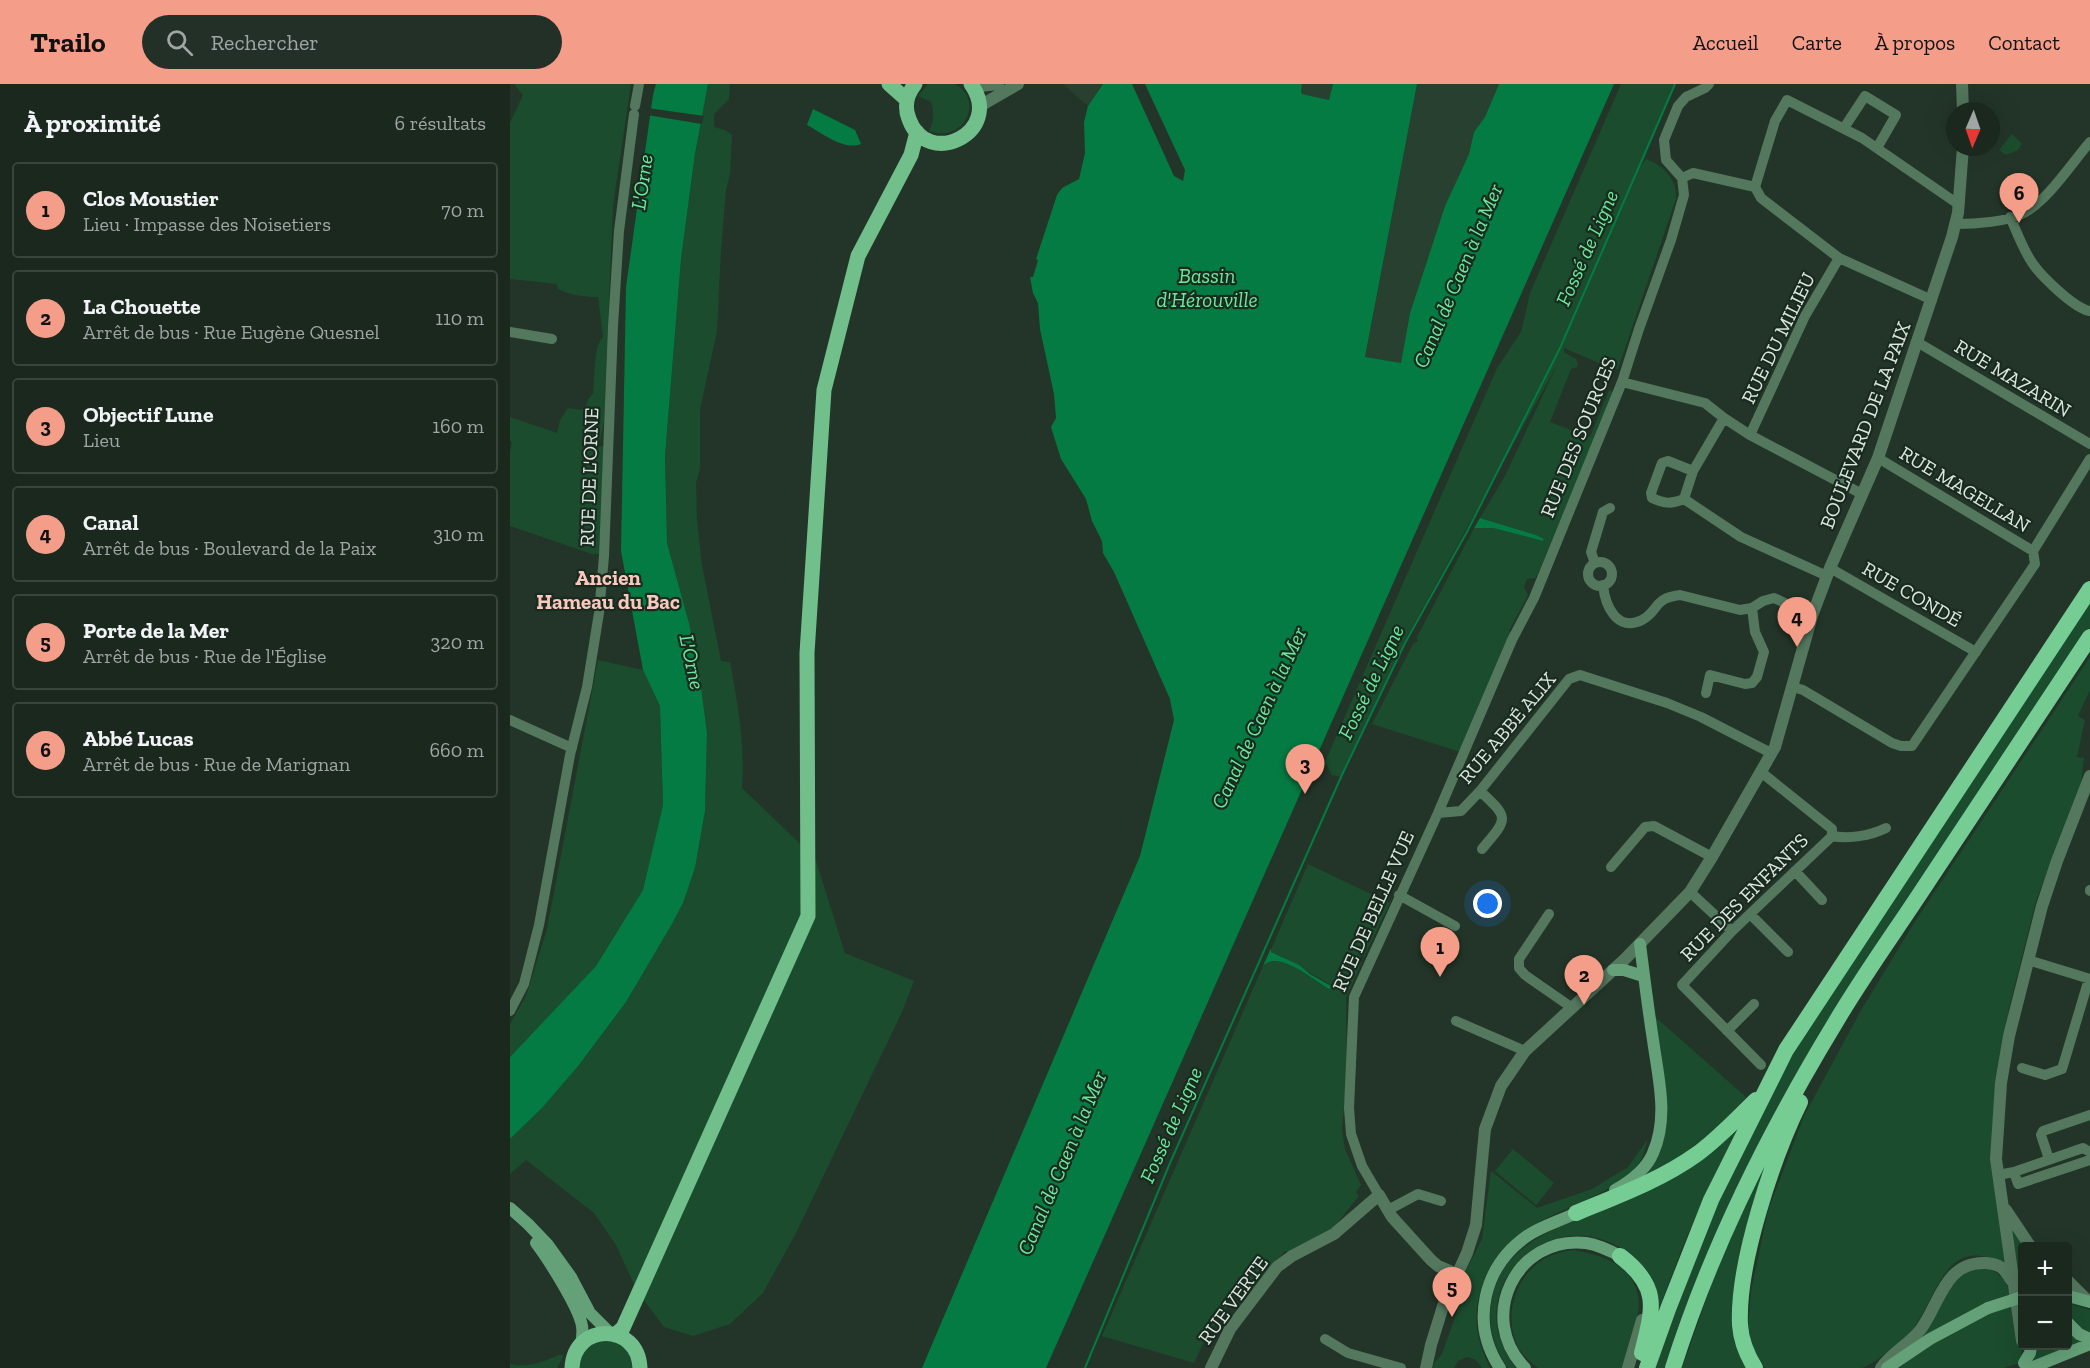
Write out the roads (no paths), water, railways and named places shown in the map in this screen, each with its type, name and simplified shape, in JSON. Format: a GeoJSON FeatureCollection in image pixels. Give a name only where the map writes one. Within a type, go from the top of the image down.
{"type":"FeatureCollection","features":[{"type":"Feature","properties":{"kind":"highway"},"geometry":{"type":"LineString","coordinates":[[1647,1368],[1711,1200],[1786,1050],[2090,589]]}},
{"type":"Feature","properties":{"kind":"highway"},"geometry":{"type":"LineString","coordinates":[[1673,1368],[1690,1316],[1736,1207],[1772,1132],[1824,1042],[2090,637]]}},
{"type":"Feature","properties":{"kind":"highway"},"geometry":{"type":"LineString","coordinates":[[1755,1368],[1745,1350],[1740,1328],[1745,1272],[1776,1158],[1793,1116],[1822,1058],[1824,1042]]}},
{"type":"Feature","properties":{"kind":"highway"},"geometry":{"type":"LineString","coordinates":[[1576,1213],[1683,1164],[1704,1149],[1763,1093]]}},
{"type":"Feature","properties":{"kind":"highway"},"geometry":{"type":"LineString","coordinates":[[1620,1256],[1637,1269],[1651,1294],[1647,1332],[1638,1368]]}},
{"type":"Feature","properties":{"kind":"main road"},"geometry":{"type":"LineString","coordinates":[[889,84],[907,100]]}},
{"type":"Feature","properties":{"kind":"main road"},"geometry":{"type":"LineString","coordinates":[[915,84],[907,100],[908,118],[917,132],[932,142],[951,143],[966,135],[975,124],[979,109],[977,95],[972,84]]}},
{"type":"Feature","properties":{"kind":"main road"},"geometry":{"type":"LineString","coordinates":[[618,1334],[808,916],[807,653],[824,390],[858,256],[911,155],[917,132]]}},
{"type":"Feature","properties":{"kind":"main road"},"geometry":{"type":"LineString","coordinates":[[911,155],[932,142]]}},
{"type":"Feature","properties":{"kind":"main road"},"geometry":{"type":"LineString","coordinates":[[1500,1368],[1490,1349],[1483,1322],[1484,1299],[1494,1272],[1506,1255],[1526,1237],[1576,1213],[1633,1178],[1647,1163],[1656,1144],[1662,1122],[1661,1098],[1640,945]]}},
{"type":"Feature","properties":{"kind":"main road"},"geometry":{"type":"LineString","coordinates":[[1613,970],[1629,971],[1643,976]]}},
{"type":"Feature","properties":{"kind":"main road"},"geometry":{"type":"LineString","coordinates":[[511,1209],[548,1245],[571,1277],[590,1313],[635,1350],[640,1368]]}},
{"type":"Feature","properties":{"kind":"main road"},"geometry":{"type":"LineString","coordinates":[[511,1209],[551,1264],[578,1313],[582,1327],[580,1345],[571,1365]]}},
{"type":"Feature","properties":{"kind":"main road"},"geometry":{"type":"LineString","coordinates":[[1525,1368],[1512,1351],[1503,1323],[1507,1293],[1518,1271],[1536,1255],[1566,1243],[1597,1246],[1620,1256]]}},
{"type":"Feature","properties":{"kind":"main road"},"geometry":{"type":"LineString","coordinates":[[2072,1297],[2089,1302]]}},
{"type":"Feature","properties":{"kind":"main road"},"geometry":{"type":"LineString","coordinates":[[1886,1368],[1930,1339],[1988,1308],[2018,1299]]}},
{"type":"Feature","properties":{"kind":"main road"},"geometry":{"type":"LineString","coordinates":[[2072,1328],[2090,1341]]}},
{"type":"Feature","properties":{"kind":"main road"},"geometry":{"type":"LineString","coordinates":[[580,1345],[594,1335],[618,1334]]}},
{"type":"Feature","properties":{"kind":"main road"},"geometry":{"type":"LineString","coordinates":[[2030,1350],[2030,1366],[2090,1341]]}},
{"type":"Feature","properties":{"kind":"street","name":"RUE DE L'ORNE"},"geometry":{"type":"LineString","coordinates":[[510,1011],[524,984],[539,925],[572,748],[587,687],[599,613],[604,556],[619,231],[639,84]]}},
{"type":"Feature","properties":{"kind":"street"},"geometry":{"type":"LineString","coordinates":[[972,84],[980,86],[998,84]]}},
{"type":"Feature","properties":{"kind":"street"},"geometry":{"type":"LineString","coordinates":[[979,109],[985,103],[1018,84]]}},
{"type":"Feature","properties":{"kind":"street"},"geometry":{"type":"LineString","coordinates":[[1709,84],[1686,97],[1678,106],[1664,140],[1666,160],[1682,178],[1693,173],[1755,188],[1761,198],[1839,258],[1932,300]]}},
{"type":"Feature","properties":{"kind":"street"},"geometry":{"type":"LineString","coordinates":[[1962,84],[1962,102]]}},
{"type":"Feature","properties":{"kind":"street"},"geometry":{"type":"LineString","coordinates":[[1844,128],[1864,96],[1896,115],[1877,148]]}},
{"type":"Feature","properties":{"kind":"street"},"geometry":{"type":"LineString","coordinates":[[1755,188],[1774,122],[1787,100],[1844,128],[1877,148],[1958,204]]}},
{"type":"Feature","properties":{"kind":"street"},"geometry":{"type":"LineString","coordinates":[[1956,224],[1971,224],[2023,213],[2040,201],[2090,142]]}},
{"type":"Feature","properties":{"kind":"street"},"geometry":{"type":"LineString","coordinates":[[2081,153],[2090,160]]}},
{"type":"Feature","properties":{"kind":"street","name":"BOULEVARD DE LA PAIX"},"geometry":{"type":"LineString","coordinates":[[1426,1368],[1442,1310],[1467,1253],[1476,1225],[1485,1129],[1501,1086],[1525,1051],[1640,945],[1690,892],[1773,750],[1812,616],[1878,458],[1932,300],[1956,224],[1962,156]]}},
{"type":"Feature","properties":{"kind":"street","name":"RUE DES SOURCES"},"geometry":{"type":"LineString","coordinates":[[1438,813],[1512,640],[1534,598],[1622,382],[1682,205],[1684,195],[1682,178]]}},
{"type":"Feature","properties":{"kind":"street"},"geometry":{"type":"LineString","coordinates":[[2010,217],[2033,264],[2061,293],[2079,307],[2090,310]]}},
{"type":"Feature","properties":{"kind":"street","name":"RUE DU MILIEU"},"geometry":{"type":"LineString","coordinates":[[1750,435],[1805,316],[1839,258]]}},
{"type":"Feature","properties":{"kind":"street"},"geometry":{"type":"LineString","coordinates":[[510,332],[552,339]]}},
{"type":"Feature","properties":{"kind":"street","name":"RUE MAZARIN"},"geometry":{"type":"LineString","coordinates":[[1917,342],[2090,444]]}},
{"type":"Feature","properties":{"kind":"street"},"geometry":{"type":"LineString","coordinates":[[1622,382],[1705,403],[1750,435],[1862,494]]}},
{"type":"Feature","properties":{"kind":"street"},"geometry":{"type":"LineString","coordinates":[[1693,471],[1668,460],[1662,463],[1651,493],[1653,498],[1670,504],[1684,499],[1693,471],[1724,418]]}},
{"type":"Feature","properties":{"kind":"street","name":"RUE MAGELLAN"},"geometry":{"type":"LineString","coordinates":[[1878,458],[2033,551]]}},
{"type":"Feature","properties":{"kind":"street"},"geometry":{"type":"LineString","coordinates":[[1793,687],[1803,690],[1892,743],[1912,746],[2035,564],[2033,551],[2090,459]]}},
{"type":"Feature","properties":{"kind":"street","name":"RUE CONDÉ"},"geometry":{"type":"LineString","coordinates":[[1684,499],[1741,537],[1829,572],[1976,652]]}},
{"type":"Feature","properties":{"kind":"street"},"geometry":{"type":"LineString","coordinates":[[1595,564],[1591,552],[1603,512],[1610,508]]}},
{"type":"Feature","properties":{"kind":"street"},"geometry":{"type":"LineString","coordinates":[[1595,564],[1606,564],[1611,570],[1611,578],[1603,585],[1596,585],[1589,576],[1590,569],[1595,564]]}},
{"type":"Feature","properties":{"kind":"street"},"geometry":{"type":"LineString","coordinates":[[1603,585],[1605,602],[1611,613],[1626,622],[1644,619],[1660,600],[1680,595],[1740,610],[1752,608],[1773,598],[1812,616]]}},
{"type":"Feature","properties":{"kind":"street"},"geometry":{"type":"LineString","coordinates":[[1706,693],[1710,675],[1745,684],[1752,683],[1757,677],[1764,652],[1755,632],[1752,608]]}},
{"type":"Feature","properties":{"kind":"street","name":"RUE ABBÉ ALIX"},"geometry":{"type":"LineString","coordinates":[[1438,813],[1461,811],[1480,791],[1569,679],[1580,675],[1668,703],[1773,750]]}},
{"type":"Feature","properties":{"kind":"street"},"geometry":{"type":"LineString","coordinates":[[510,720],[572,748]]}},
{"type":"Feature","properties":{"kind":"street"},"geometry":{"type":"LineString","coordinates":[[1761,772],[1832,829],[1832,836],[1844,838],[1878,832],[1886,828]]}},
{"type":"Feature","properties":{"kind":"street"},"geometry":{"type":"LineString","coordinates":[[2018,1314],[1996,1149],[2001,1083],[2009,1036],[2042,906],[2090,776]]}},
{"type":"Feature","properties":{"kind":"street"},"geometry":{"type":"LineString","coordinates":[[1480,791],[1501,810],[1502,815],[1501,825],[1482,849]]}},
{"type":"Feature","properties":{"kind":"street","name":"RUE DE BELLE VUE"},"geometry":{"type":"LineString","coordinates":[[1438,813],[1352,1004],[1351,1134],[1362,1166],[1388,1210],[1431,1260],[1438,1266],[1456,1274]]}},
{"type":"Feature","properties":{"kind":"street"},"geometry":{"type":"LineString","coordinates":[[1611,867],[1645,827],[1654,826],[1712,857]]}},
{"type":"Feature","properties":{"kind":"street","name":"RUE DES ENFANTS"},"geometry":{"type":"LineString","coordinates":[[1728,1031],[1682,985],[1732,931],[1832,836]]}},
{"type":"Feature","properties":{"kind":"street"},"geometry":{"type":"LineString","coordinates":[[1795,871],[1822,900]]}},
{"type":"Feature","properties":{"kind":"street"},"geometry":{"type":"LineString","coordinates":[[1690,892],[1732,931]]}},
{"type":"Feature","properties":{"kind":"street"},"geometry":{"type":"LineString","coordinates":[[1399,896],[1455,927]]}},
{"type":"Feature","properties":{"kind":"street"},"geometry":{"type":"LineString","coordinates":[[1549,914],[1519,959],[1519,968],[1525,975],[1571,1007]]}},
{"type":"Feature","properties":{"kind":"street"},"geometry":{"type":"LineString","coordinates":[[1750,914],[1788,952]]}},
{"type":"Feature","properties":{"kind":"street"},"geometry":{"type":"LineString","coordinates":[[2022,1068],[2045,1075],[2062,1069],[2090,979],[2028,960]]}},
{"type":"Feature","properties":{"kind":"street"},"geometry":{"type":"LineString","coordinates":[[1754,1004],[1728,1031],[1761,1065]]}},
{"type":"Feature","properties":{"kind":"street"},"geometry":{"type":"LineString","coordinates":[[1456,1021],[1525,1051]]}},
{"type":"Feature","properties":{"kind":"street"},"geometry":{"type":"LineString","coordinates":[[2049,1160],[2041,1135],[2043,1131],[2090,1115]]}},
{"type":"Feature","properties":{"kind":"street"},"geometry":{"type":"LineString","coordinates":[[1998,1175],[2014,1172],[2080,1149],[2084,1148],[2090,1152]]}},
{"type":"Feature","properties":{"kind":"street"},"geometry":{"type":"LineString","coordinates":[[2014,1172],[2018,1184],[2090,1160]]}},
{"type":"Feature","properties":{"kind":"street"},"geometry":{"type":"LineString","coordinates":[[1388,1210],[1418,1194],[1441,1201]]}},
{"type":"Feature","properties":{"kind":"street","name":"RUE VERTE"},"geometry":{"type":"LineString","coordinates":[[1211,1368],[1230,1329],[1276,1267],[1334,1234],[1379,1195]]}},
{"type":"Feature","properties":{"kind":"street"},"geometry":{"type":"LineString","coordinates":[[2004,1209],[2007,1210],[2027,1242]]}},
{"type":"Feature","properties":{"kind":"street"},"geometry":{"type":"LineString","coordinates":[[1620,1256],[1637,1279],[1643,1297],[1642,1317],[1628,1368]]}},
{"type":"Feature","properties":{"kind":"street"},"geometry":{"type":"LineString","coordinates":[[1886,1368],[1886,1361],[1921,1329],[1943,1288],[1960,1268],[1977,1263],[2000,1265],[2005,1269],[2014,1286]]}},
{"type":"Feature","properties":{"kind":"street"},"geometry":{"type":"LineString","coordinates":[[2072,1286],[2089,1302]]}},
{"type":"Feature","properties":{"kind":"street"},"geometry":{"type":"LineString","coordinates":[[1325,1339],[1348,1353],[1401,1368]]}},
{"type":"Feature","properties":{"kind":"street"},"geometry":{"type":"LineString","coordinates":[[2024,1350],[2030,1366]]}},
{"type":"Feature","properties":{"kind":"water","name":"L'Orne"},"geometry":{"type":"Polygon","coordinates":[[[656,84],[708,84],[695,154],[681,259],[665,456],[667,543],[689,623],[699,672],[707,733],[705,811],[695,868],[683,903],[626,1002],[579,1065],[542,1108],[510,1139],[510,1057],[596,966],[643,890],[663,805],[660,706],[643,670],[621,551],[626,287],[656,84]]]}},
{"type":"Feature","properties":{"kind":"water"},"geometry":{"type":"Polygon","coordinates":[[[1103,84],[1302,84],[1302,94],[1329,100],[1333,84],[1417,84],[1365,357],[1401,363],[1410,313],[1445,206],[1469,154],[1474,132],[1485,117],[1499,84],[1614,84],[1046,1368],[922,1368],[1140,856],[1174,720],[1170,699],[1114,572],[1103,553],[1102,541],[1092,521],[1086,499],[1061,459],[1051,427],[1056,418],[1054,394],[1040,329],[1038,303],[1033,293],[1030,277],[1033,277],[1038,260],[1036,259],[1057,195],[1062,188],[1079,179],[1085,153],[1084,122],[1088,106],[1103,84]]]}},
{"type":"Feature","properties":{"kind":"water"},"geometry":{"type":"Polygon","coordinates":[[[813,109],[855,130],[861,144],[854,146],[840,143],[807,125],[813,109]]]}},
{"type":"Feature","properties":{"kind":"water"},"geometry":{"type":"Polygon","coordinates":[[[1480,518],[1544,539],[1543,541],[1493,528],[1474,528],[1480,518]]]}},
{"type":"Feature","properties":{"kind":"water"},"geometry":{"type":"Polygon","coordinates":[[[1271,948],[1271,952],[1299,965],[1333,987],[1329,989],[1286,963],[1269,962],[1263,966],[1271,948]]]}},
{"type":"Feature","properties":{"kind":"waterway","name":"Fossé de Ligne"},"geometry":{"type":"LineString","coordinates":[[1085,1368],[1170,1163],[1341,777],[1405,643],[1468,530],[1560,348],[1675,84]]}},
{"type":"Feature","properties":{"kind":"place","name":"Abbé Lucas"},"geometry":{"type":"Point","coordinates":[2019,223]}},
{"type":"Feature","properties":{"kind":"place","name":"Canal"},"geometry":{"type":"Point","coordinates":[1797,647]}},
{"type":"Feature","properties":{"kind":"place","name":"Objectif Lune"},"geometry":{"type":"Point","coordinates":[1305,794]}},
{"type":"Feature","properties":{"kind":"place","name":"Clos Moustier"},"geometry":{"type":"Point","coordinates":[1440,977]}},
{"type":"Feature","properties":{"kind":"place","name":"La Chouette"},"geometry":{"type":"Point","coordinates":[1584,1005]}},
{"type":"Feature","properties":{"kind":"place","name":"Porte de la Mer"},"geometry":{"type":"Point","coordinates":[1452,1317]}},
{"type":"Feature","properties":{"kind":"district","name":"Ancien Hameau du Bac"},"geometry":{"type":"Point","coordinates":[608,590]}},
{"type":"Feature","properties":{"kind":"water label","name":"Canal de Caen à la Mer"},"geometry":{"type":"Point","coordinates":[1458,276]}},
{"type":"Feature","properties":{"kind":"water label","name":"Bassin d'Hérouville"},"geometry":{"type":"Point","coordinates":[1207,288]}},
{"type":"Feature","properties":{"kind":"water label","name":"Canal de Caen à la Mer"},"geometry":{"type":"Point","coordinates":[1259,718]}},
{"type":"Feature","properties":{"kind":"water label","name":"Canal de Caen à la Mer"},"geometry":{"type":"Point","coordinates":[1062,1163]}}]}
